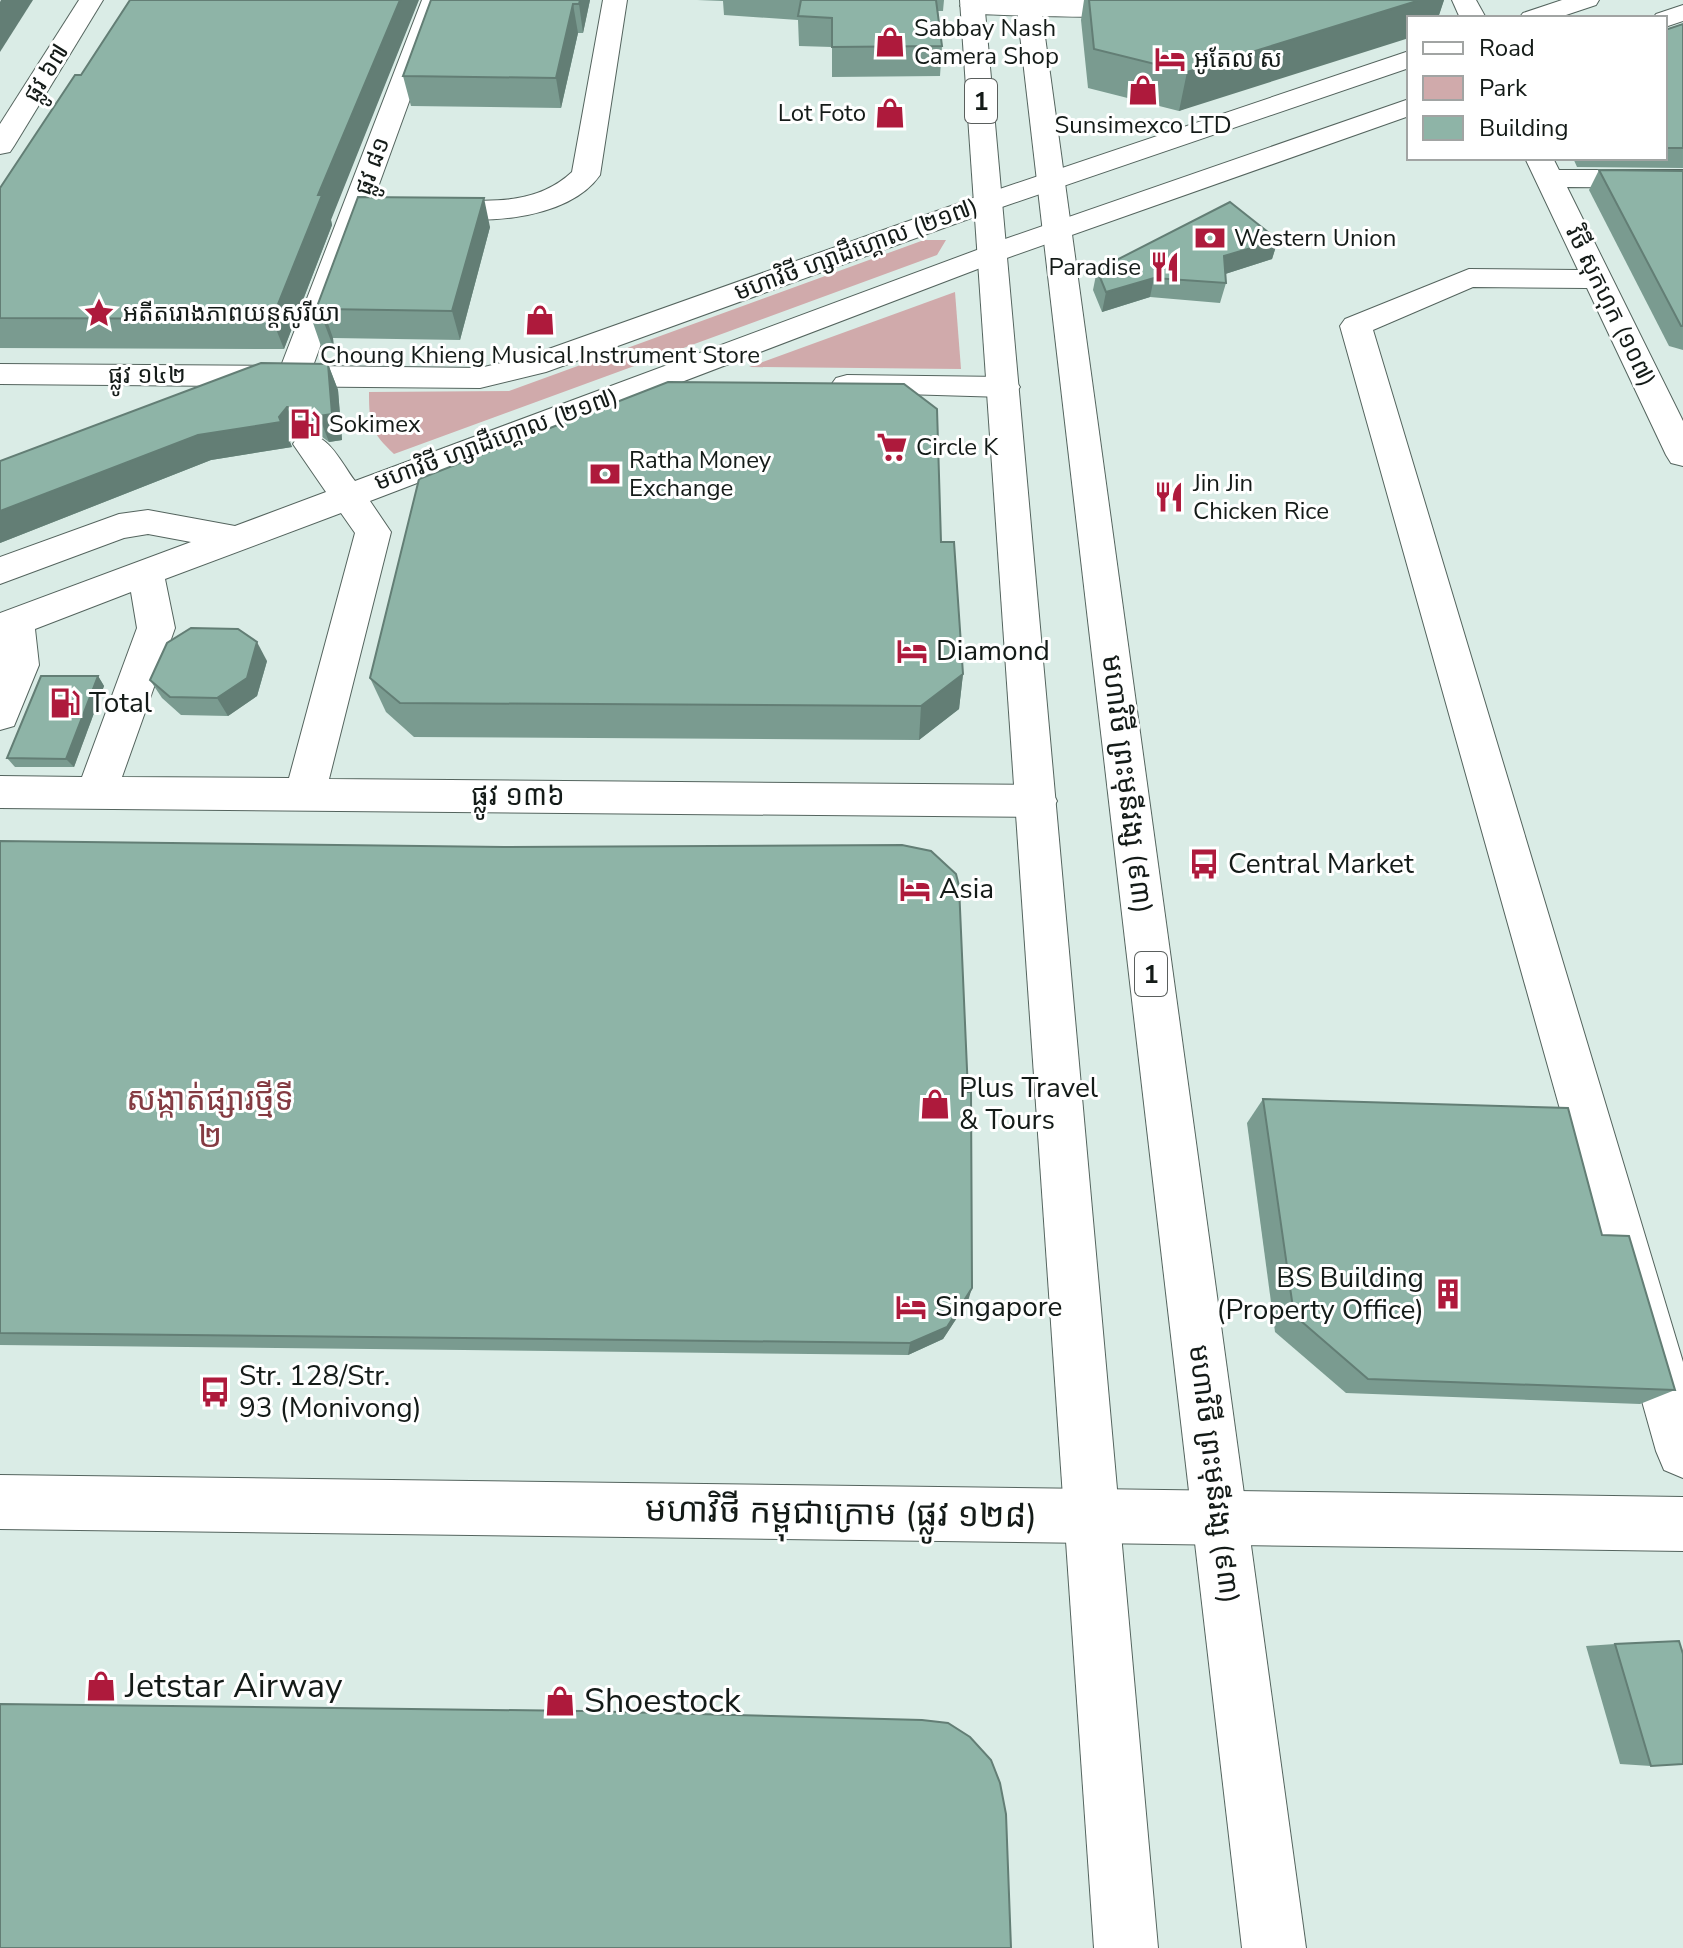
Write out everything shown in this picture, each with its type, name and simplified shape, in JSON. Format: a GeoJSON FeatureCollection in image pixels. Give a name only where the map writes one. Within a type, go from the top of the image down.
{"type":"FeatureCollection","features":[{"type":"Feature","properties":{"kind":"main road","name":"ផ្លូវ ៦៧"},"geometry":{"type":"LineString","coordinates":[[0,146],[91,0]]}},
{"type":"Feature","properties":{"kind":"main road","name":"ផ្លូវ ៨១"},"geometry":{"type":"LineString","coordinates":[[285,385],[357,206],[434,0]]}},
{"type":"Feature","properties":{"kind":"main road"},"geometry":{"type":"LineString","coordinates":[[357,206],[528,209],[563,197],[577,186],[586,175],[615,0]]}},
{"type":"Feature","properties":{"kind":"main road"},"geometry":{"type":"LineString","coordinates":[[973,3],[1148,9],[1173,0]]}},
{"type":"Feature","properties":{"kind":"main road"},"geometry":{"type":"LineString","coordinates":[[1538,16],[1587,0]]}},
{"type":"Feature","properties":{"kind":"main road","name":"1"},"geometry":{"type":"LineString","coordinates":[[973,3],[1126,1948]]}},
{"type":"Feature","properties":{"kind":"main road","name":"មហាវិថី ព្រះមុនីវង្ស (៩៣)"},"geometry":{"type":"LineString","coordinates":[[1028,3],[1274,1948]]}},
{"type":"Feature","properties":{"kind":"main road","name":"មហាវិថី ហ្សាដឹហ្គោល (២១៧)"},"geometry":{"type":"LineString","coordinates":[[285,385],[480,378],[509,373],[1050,179],[1407,60]]}},
{"type":"Feature","properties":{"kind":"main road","name":"មហាវិថី ហ្សាដឹហ្គោល (២១៧)"},"geometry":{"type":"LineString","coordinates":[[993,253],[1407,108]]}},
{"type":"Feature","properties":{"kind":"main road"},"geometry":{"type":"LineString","coordinates":[[1544,168],[1683,179]]}},
{"type":"Feature","properties":{"kind":"main road","name":"វិថី សុកហុក (១០៧)"},"geometry":{"type":"LineString","coordinates":[[1544,168],[1683,455]]}},
{"type":"Feature","properties":{"kind":"main road","name":"មហាវិថី ហ្សាដឺហ្គោល (២១៧)"},"geometry":{"type":"LineString","coordinates":[[8,625],[993,253]]}},
{"type":"Feature","properties":{"kind":"main road"},"geometry":{"type":"LineString","coordinates":[[1598,279],[1469,278],[1356,326],[1683,1451]]}},
{"type":"Feature","properties":{"kind":"main road","name":"ផ្លូវ ១៤២"},"geometry":{"type":"LineString","coordinates":[[0,374],[285,385]]}},
{"type":"Feature","properties":{"kind":"main road"},"geometry":{"type":"LineString","coordinates":[[1646,378],[1683,378]]}},
{"type":"Feature","properties":{"kind":"main road"},"geometry":{"type":"LineString","coordinates":[[649,382],[742,383]]}},
{"type":"Feature","properties":{"kind":"main road"},"geometry":{"type":"LineString","coordinates":[[819,384],[1004,387]]}},
{"type":"Feature","properties":{"kind":"main road"},"geometry":{"type":"LineString","coordinates":[[176,409],[285,385]]}},
{"type":"Feature","properties":{"kind":"main road"},"geometry":{"type":"LineString","coordinates":[[305,795],[373,532],[310,444]]}},
{"type":"Feature","properties":{"kind":"main road"},"geometry":{"type":"LineString","coordinates":[[0,571],[119,526],[148,522],[234,538]]}},
{"type":"Feature","properties":{"kind":"main road"},"geometry":{"type":"LineString","coordinates":[[96,793],[156,628],[146,572]]}},
{"type":"Feature","properties":{"kind":"main road"},"geometry":{"type":"LineString","coordinates":[[0,715],[20,665],[8,625]]}},
{"type":"Feature","properties":{"kind":"main road","name":"ផ្លូវ ១៣៦"},"geometry":{"type":"LineString","coordinates":[[0,792],[1037,801]]}},
{"type":"Feature","properties":{"kind":"main road","name":"មហាវិថី កម្ពុជាក្រោម (ផ្លូវ ១២៨)"},"geometry":{"type":"LineString","coordinates":[[0,1502],[1683,1524]]}},
{"type":"Feature","properties":{"kind":"green space"},"geometry":{"type":"Polygon","coordinates":[[[924,240],[946,240],[937,255],[394,454],[380,440],[373,427],[369,392],[509,391],[924,240]]]}},
{"type":"Feature","properties":{"kind":"green space"},"geometry":{"type":"Polygon","coordinates":[[[955,292],[961,369],[749,367],[955,292]]]}},
{"type":"Feature","properties":{"kind":"building"},"geometry":{"type":"Polygon","coordinates":[[[130,0],[400,0],[318,195],[322,195],[272,319],[0,318],[0,188],[75,75],[81,75],[130,0]]]}},
{"type":"Feature","properties":{"kind":"building"},"geometry":{"type":"Polygon","coordinates":[[[431,0],[580,0],[579,4],[573,4],[556,78],[403,76],[431,0]]]}},
{"type":"Feature","properties":{"kind":"building"},"geometry":{"type":"Polygon","coordinates":[[[801,0],[936,0],[942,46],[832,47],[832,18],[798,16],[801,0]]]}},
{"type":"Feature","properties":{"kind":"building"},"geometry":{"type":"Polygon","coordinates":[[[1089,0],[1420,0],[1187,72],[1094,49],[1089,0]]]}},
{"type":"Feature","properties":{"kind":"building"},"geometry":{"type":"Polygon","coordinates":[[[1683,24],[1683,148],[1667,148],[1667,29],[1683,24]]]}},
{"type":"Feature","properties":{"kind":"building"},"geometry":{"type":"Polygon","coordinates":[[[1599,170],[1683,171],[1683,326],[1681,326],[1599,170]]]}},
{"type":"Feature","properties":{"kind":"building"},"geometry":{"type":"Polygon","coordinates":[[[358,197],[484,198],[452,311],[323,309],[323,320],[312,320],[358,197]]]}},
{"type":"Feature","properties":{"kind":"building"},"geometry":{"type":"Polygon","coordinates":[[[1230,202],[1278,240],[1224,256],[1226,283],[1154,278],[1106,292],[1097,270],[1230,202]]]}},
{"type":"Feature","properties":{"kind":"building"},"geometry":{"type":"Polygon","coordinates":[[[261,363],[328,364],[332,414],[319,416],[307,408],[287,407],[279,417],[281,422],[198,435],[0,511],[0,461],[261,363]]]}},
{"type":"Feature","properties":{"kind":"building"},"geometry":{"type":"Polygon","coordinates":[[[668,382],[904,384],[937,409],[941,542],[954,542],[963,674],[921,706],[400,703],[370,678],[419,479],[668,382]]]}},
{"type":"Feature","properties":{"kind":"building"},"geometry":{"type":"Polygon","coordinates":[[[191,628],[238,629],[257,642],[247,678],[217,698],[170,697],[150,680],[167,643],[191,628]]]}},
{"type":"Feature","properties":{"kind":"building"},"geometry":{"type":"Polygon","coordinates":[[[41,676],[98,676],[66,759],[7,758],[41,676]]]}},
{"type":"Feature","properties":{"kind":"building"},"geometry":{"type":"Polygon","coordinates":[[[0,841],[504,847],[902,845],[931,851],[956,874],[959,886],[968,1092],[971,1092],[972,1288],[947,1327],[910,1343],[0,1333],[0,841]]]}},
{"type":"Feature","properties":{"kind":"building","name":"BS Building (Property Office)"},"geometry":{"type":"Polygon","coordinates":[[[1263,1099],[1568,1108],[1602,1235],[1629,1236],[1675,1390],[1368,1379],[1294,1315],[1263,1099]]]}},
{"type":"Feature","properties":{"kind":"building"},"geometry":{"type":"Polygon","coordinates":[[[1679,1641],[1683,1654],[1683,1764],[1651,1766],[1615,1644],[1679,1641]]]}},
{"type":"Feature","properties":{"kind":"building"},"geometry":{"type":"Polygon","coordinates":[[[0,1704],[582,1711],[948,1723],[970,1737],[991,1760],[1000,1783],[1006,1814],[1011,1948],[0,1948],[0,1704]]]}},
{"type":"Feature","properties":{"kind":"place","name":"Sabbay Nash Camera Shop"},"geometry":{"type":"Point","coordinates":[890,42]}},
{"type":"Feature","properties":{"kind":"place","name":"អូតែល ស"},"geometry":{"type":"Point","coordinates":[1170,59]}},
{"type":"Feature","properties":{"kind":"place","name":"Sunsimexco LTD"},"geometry":{"type":"Point","coordinates":[1143,90]}},
{"type":"Feature","properties":{"kind":"place","name":"Lot Foto"},"geometry":{"type":"Point","coordinates":[890,113]}},
{"type":"Feature","properties":{"kind":"place","name":"Western Union"},"geometry":{"type":"Point","coordinates":[1210,238]}},
{"type":"Feature","properties":{"kind":"place","name":"Paradise"},"geometry":{"type":"Point","coordinates":[1165,267]}},
{"type":"Feature","properties":{"kind":"place","name":"អតីតរោងភាពយន្តសូរីយា"},"geometry":{"type":"Point","coordinates":[99,313]}},
{"type":"Feature","properties":{"kind":"place","name":"Choung Khieng Musical Instrument Store"},"geometry":{"type":"Point","coordinates":[540,320]}},
{"type":"Feature","properties":{"kind":"place","name":"Sokimex"},"geometry":{"type":"Point","coordinates":[305,424]}},
{"type":"Feature","properties":{"kind":"place","name":"Circle K"},"geometry":{"type":"Point","coordinates":[892,447]}},
{"type":"Feature","properties":{"kind":"place","name":"Ratha Money Exchange"},"geometry":{"type":"Point","coordinates":[605,474]}},
{"type":"Feature","properties":{"kind":"place","name":"Jin Jin Chicken Rice"},"geometry":{"type":"Point","coordinates":[1169,497]}},
{"type":"Feature","properties":{"kind":"place","name":"Diamond"},"geometry":{"type":"Point","coordinates":[912,651]}},
{"type":"Feature","properties":{"kind":"place","name":"Total"},"geometry":{"type":"Point","coordinates":[65,703]}},
{"type":"Feature","properties":{"kind":"place","name":"Central Market"},"geometry":{"type":"Point","coordinates":[1204,864]}},
{"type":"Feature","properties":{"kind":"place","name":"Asia"},"geometry":{"type":"Point","coordinates":[915,889]}},
{"type":"Feature","properties":{"kind":"place","name":"Plus Travel & Tours"},"geometry":{"type":"Point","coordinates":[935,1104]}},
{"type":"Feature","properties":{"kind":"place","name":"BS Building (Property Office)"},"geometry":{"type":"Point","coordinates":[1448,1294]}},
{"type":"Feature","properties":{"kind":"place","name":"Singapore"},"geometry":{"type":"Point","coordinates":[911,1307]}},
{"type":"Feature","properties":{"kind":"place","name":"Str. 128/Str. 93 (Monivong)"},"geometry":{"type":"Point","coordinates":[215,1392]}},
{"type":"Feature","properties":{"kind":"place","name":"Jetstar Airway"},"geometry":{"type":"Point","coordinates":[101,1686]}},
{"type":"Feature","properties":{"kind":"place","name":"Shoestock"},"geometry":{"type":"Point","coordinates":[560,1701]}},
{"type":"Feature","properties":{"kind":"district","name":"សង្កាត់ផ្សារថ្មីទី ២"},"geometry":{"type":"Point","coordinates":[210,1118]}}]}
